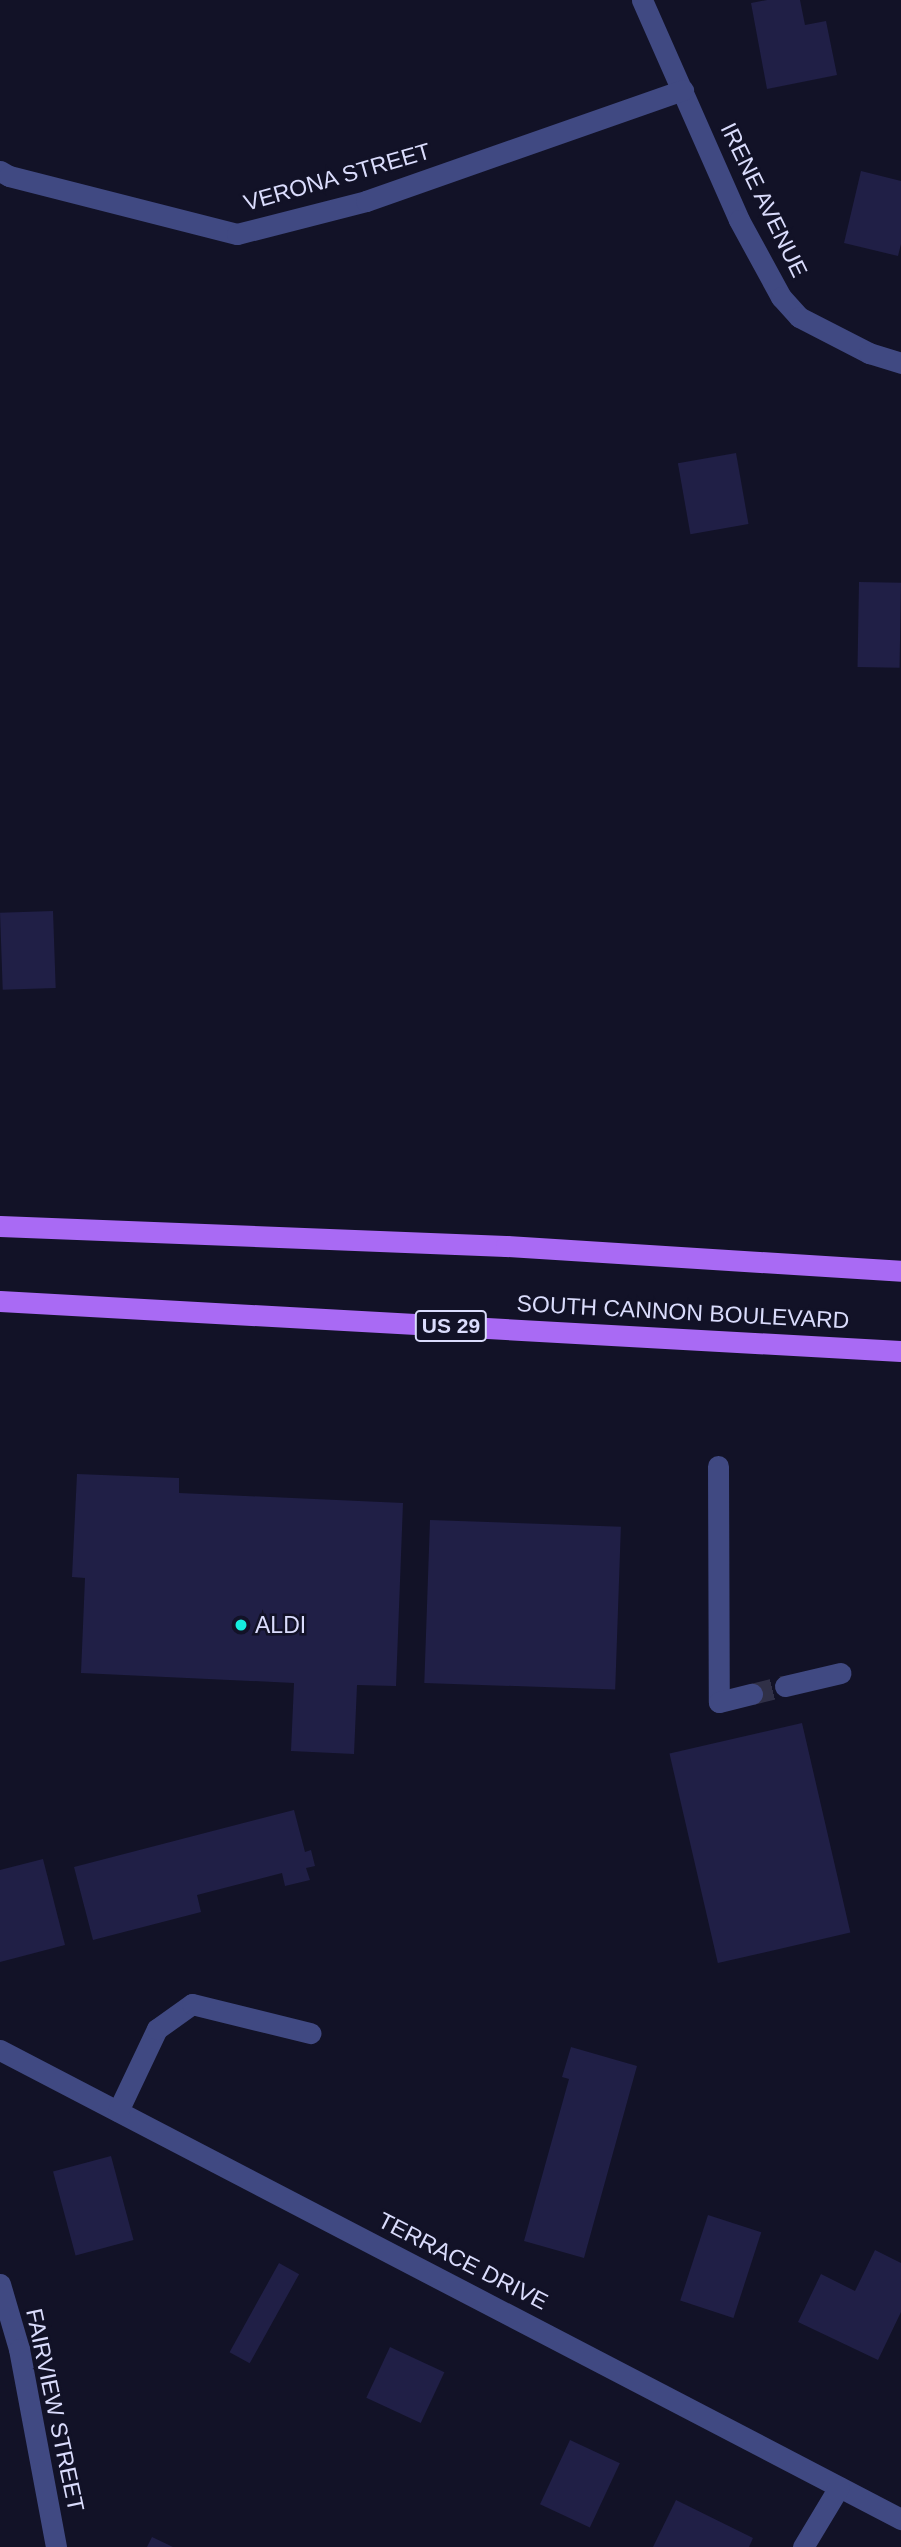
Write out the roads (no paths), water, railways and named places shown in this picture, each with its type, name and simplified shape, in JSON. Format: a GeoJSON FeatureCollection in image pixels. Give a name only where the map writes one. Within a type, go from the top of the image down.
{"type":"FeatureCollection","features":[{"type":"Feature","properties":{"kind":"main road"},"geometry":{"type":"LineString","coordinates":[[0,1226],[506,1246],[901,1271]]}},
{"type":"Feature","properties":{"kind":"main road","name":"SOUTH CANNON BOULEVARD"},"geometry":{"type":"LineString","coordinates":[[0,1301],[901,1351]]}},
{"type":"Feature","properties":{"kind":"street","name":"IRENE AVENUE"},"geometry":{"type":"LineString","coordinates":[[642,0],[739,220],[781,297],[799,317],[869,353],[901,363]]}},
{"type":"Feature","properties":{"kind":"street","name":"VERONA STREET"},"geometry":{"type":"LineString","coordinates":[[0,171],[9,176],[237,234],[366,201],[683,90]]}},
{"type":"Feature","properties":{"kind":"street"},"geometry":{"type":"LineString","coordinates":[[718,1466],[719,1702],[752,1694]]}},
{"type":"Feature","properties":{"kind":"street"},"geometry":{"type":"LineString","coordinates":[[785,1686],[841,1673]]}},
{"type":"Feature","properties":{"kind":"street"},"geometry":{"type":"LineString","coordinates":[[118,2111],[156,2029],[191,2004],[310,2033]]}},
{"type":"Feature","properties":{"kind":"street","name":"TERRACE DRIVE"},"geometry":{"type":"LineString","coordinates":[[0,2050],[901,2519]]}},
{"type":"Feature","properties":{"kind":"street","name":"FAIRVIEW STREET"},"geometry":{"type":"LineString","coordinates":[[0,2284],[19,2349],[56,2547]]}},
{"type":"Feature","properties":{"kind":"street"},"geometry":{"type":"LineString","coordinates":[[803,2547],[839,2487]]}},
{"type":"Feature","properties":{"kind":"tunnel"},"geometry":{"type":"LineString","coordinates":[[752,1694],[785,1686]]}},
{"type":"Feature","properties":{"kind":"place","name":"ALDI"},"geometry":{"type":"Point","coordinates":[241,1625]}}]}
